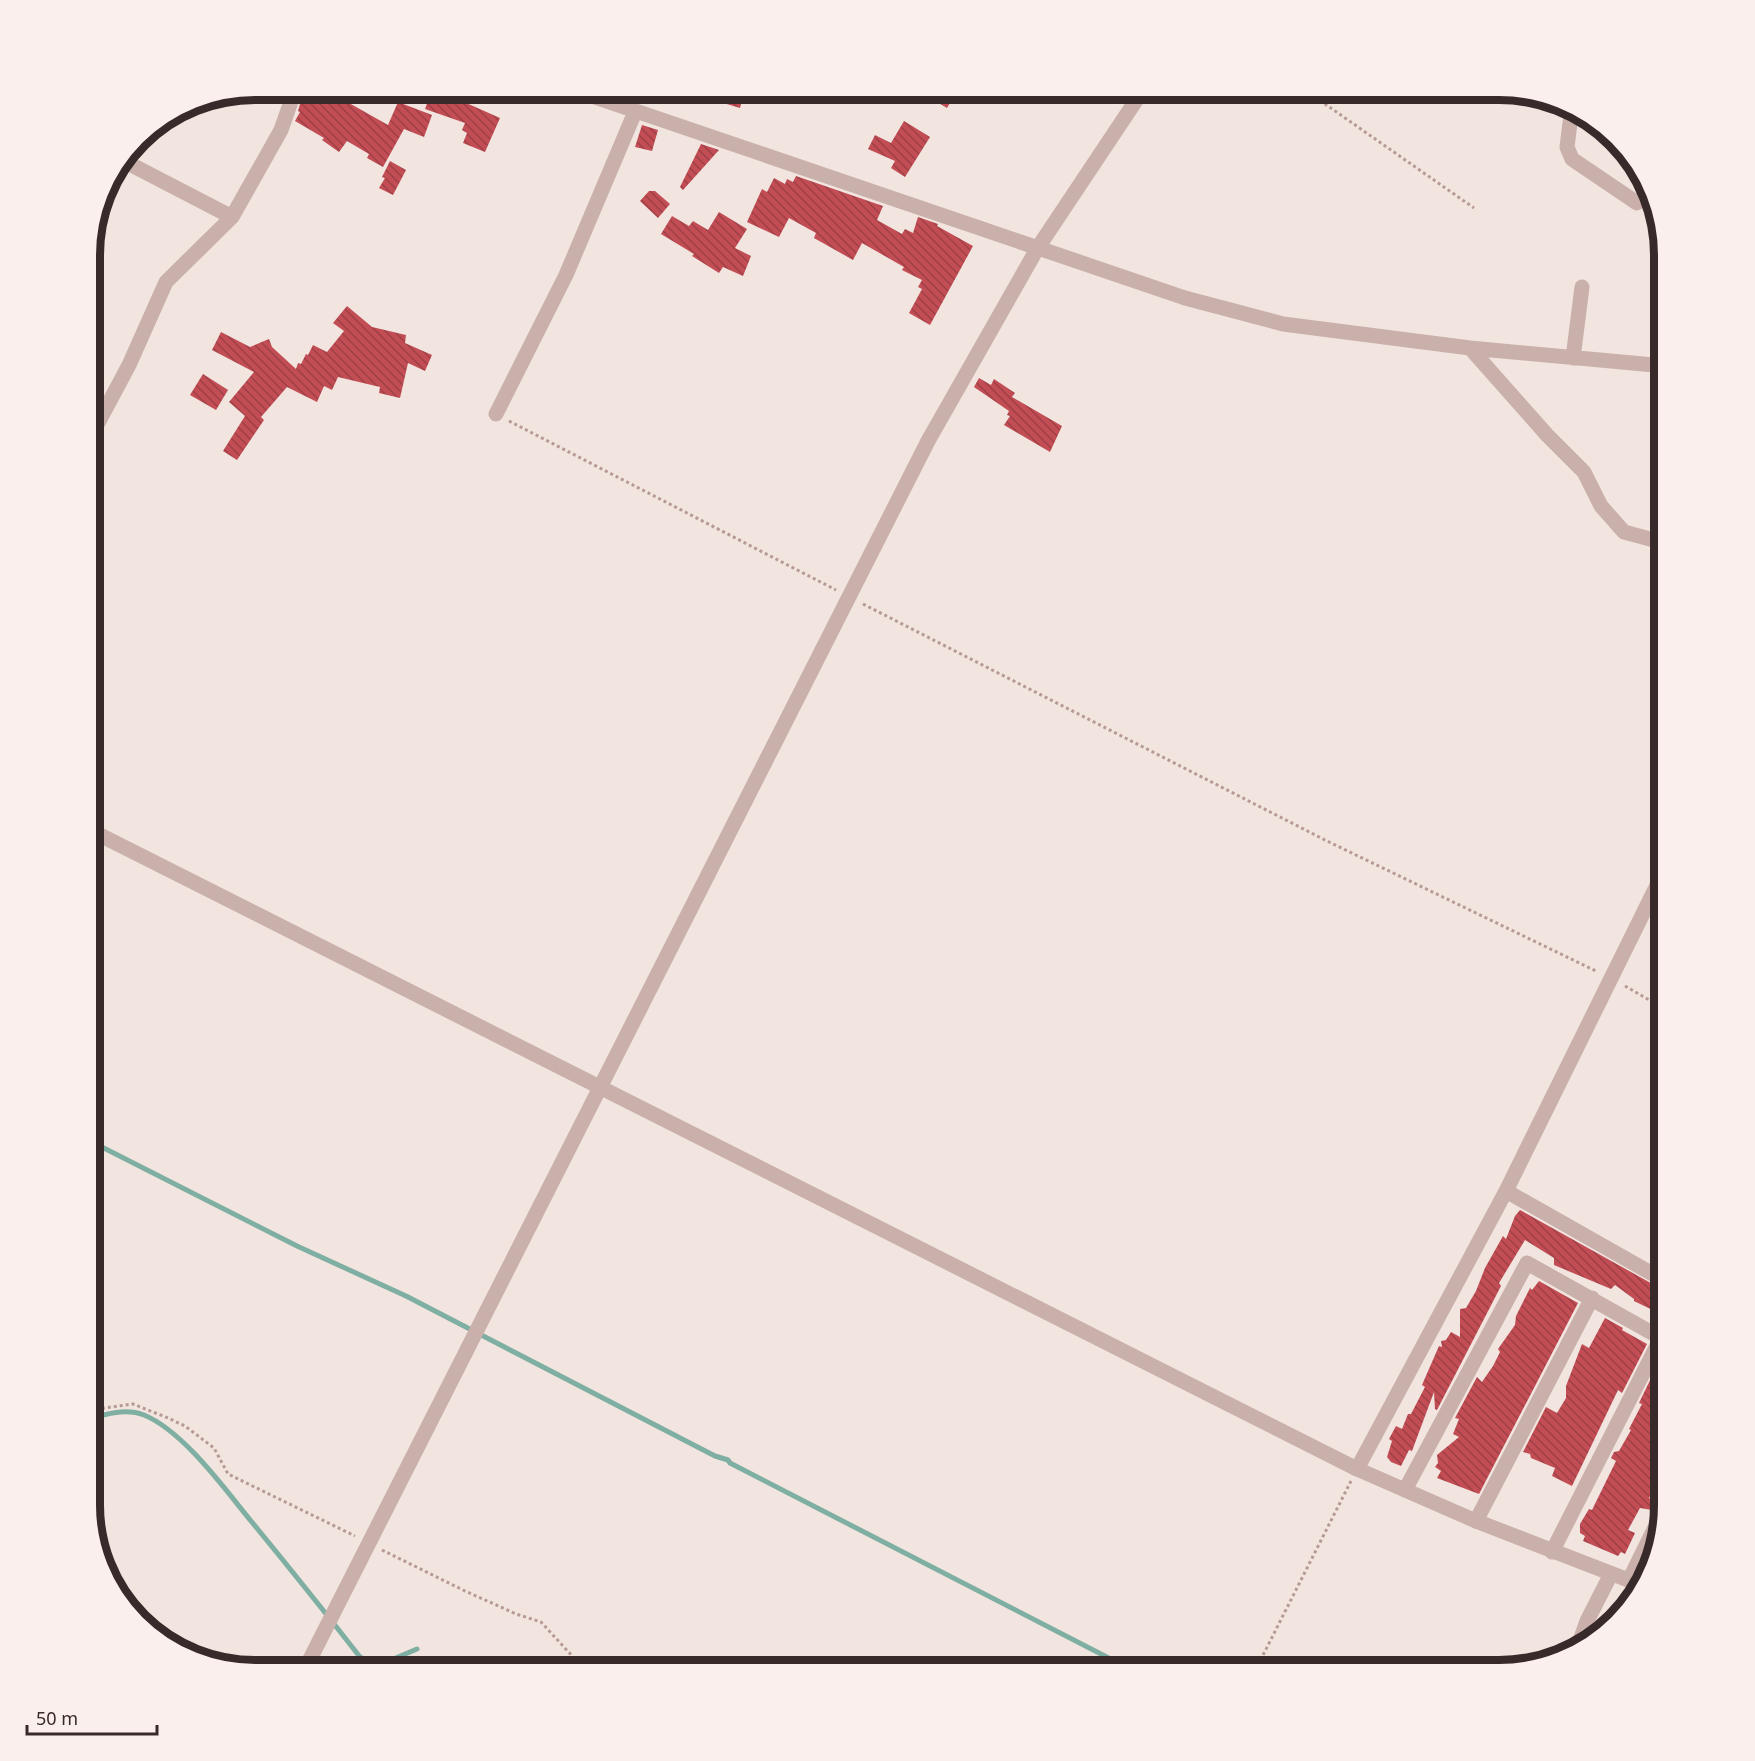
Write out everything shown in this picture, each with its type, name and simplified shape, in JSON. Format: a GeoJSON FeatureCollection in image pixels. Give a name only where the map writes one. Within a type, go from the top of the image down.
{"type":"FeatureCollection","features":[{"type":"Feature","properties":{"kind":"street"},"geometry":{"type":"LineString","coordinates":[[101,417],[129,365],[166,282],[232,217],[281,130],[291,101]]}},
{"type":"Feature","properties":{"kind":"street"},"geometry":{"type":"LineString","coordinates":[[604,101],[1185,298],[1283,324],[1470,348],[1654,365]]}},
{"type":"Feature","properties":{"kind":"street"},"geometry":{"type":"LineString","coordinates":[[310,1660],[928,441],[1037,249],[1136,101]]}},
{"type":"Feature","properties":{"kind":"street"},"geometry":{"type":"LineString","coordinates":[[496,414],[566,275],[635,112]]}},
{"type":"Feature","properties":{"kind":"street"},"geometry":{"type":"LineString","coordinates":[[1571,119],[1568,147],[1572,159],[1637,203]]}},
{"type":"Feature","properties":{"kind":"street"},"geometry":{"type":"LineString","coordinates":[[131,164],[232,217]]}},
{"type":"Feature","properties":{"kind":"street"},"geometry":{"type":"LineString","coordinates":[[1573,358],[1582,286]]}},
{"type":"Feature","properties":{"kind":"street"},"geometry":{"type":"LineString","coordinates":[[1470,348],[1547,435],[1584,472],[1601,506],[1624,532],[1654,540]]}},
{"type":"Feature","properties":{"kind":"street"},"geometry":{"type":"LineString","coordinates":[[101,836],[1357,1469],[1551,1552],[1634,1583]]}},
{"type":"Feature","properties":{"kind":"street"},"geometry":{"type":"LineString","coordinates":[[1357,1469],[1506,1191],[1654,891]]}},
{"type":"Feature","properties":{"kind":"street"},"geometry":{"type":"LineString","coordinates":[[1506,1191],[1654,1275]]}},
{"type":"Feature","properties":{"kind":"street"},"geometry":{"type":"LineString","coordinates":[[1405,1490],[1527,1263],[1654,1333]]}},
{"type":"Feature","properties":{"kind":"street"},"geometry":{"type":"LineString","coordinates":[[1476,1521],[1592,1298]]}},
{"type":"Feature","properties":{"kind":"street"},"geometry":{"type":"LineString","coordinates":[[1551,1552],[1654,1353]]}},
{"type":"Feature","properties":{"kind":"street"},"geometry":{"type":"LineString","coordinates":[[1581,1637],[1611,1574]]}},
{"type":"Feature","properties":{"kind":"path"},"geometry":{"type":"LineString","coordinates":[[1321,101],[1473,208]]}},
{"type":"Feature","properties":{"kind":"path"},"geometry":{"type":"LineString","coordinates":[[496,414],[1328,841],[1611,979],[1654,1003]]}},
{"type":"Feature","properties":{"kind":"path"},"geometry":{"type":"LineString","coordinates":[[101,1408],[133,1404],[185,1426],[214,1448],[228,1474],[463,1590],[516,1614],[541,1622],[576,1660]]}},
{"type":"Feature","properties":{"kind":"path"},"geometry":{"type":"LineString","coordinates":[[1261,1660],[1357,1469]]}},
{"type":"Feature","properties":{"kind":"building"},"geometry":{"type":"Polygon","coordinates":[[[302,101],[345,101],[388,125],[398,102],[432,115],[424,137],[404,129],[383,167],[367,158],[369,154],[347,141],[339,152],[322,140],[324,138],[295,121],[300,112],[298,111],[302,101]]]}},
{"type":"Feature","properties":{"kind":"building"},"geometry":{"type":"Polygon","coordinates":[[[428,101],[463,101],[500,118],[485,152],[463,143],[467,133],[462,130],[465,123],[425,109],[428,101]]]}},
{"type":"Feature","properties":{"kind":"building"},"geometry":{"type":"Polygon","coordinates":[[[720,101],[742,101],[740,108],[720,101]]]}},
{"type":"Feature","properties":{"kind":"building"},"geometry":{"type":"Polygon","coordinates":[[[935,101],[951,101],[947,108],[935,101]]]}},
{"type":"Feature","properties":{"kind":"building"},"geometry":{"type":"Polygon","coordinates":[[[904,121],[930,137],[905,177],[891,168],[895,161],[868,149],[875,135],[891,143],[904,121]]]}},
{"type":"Feature","properties":{"kind":"building"},"geometry":{"type":"Polygon","coordinates":[[[642,125],[658,130],[652,151],[635,147],[642,125]]]}},
{"type":"Feature","properties":{"kind":"building"},"geometry":{"type":"Polygon","coordinates":[[[701,144],[719,150],[683,190],[680,187],[701,144]]]}},
{"type":"Feature","properties":{"kind":"building"},"geometry":{"type":"Polygon","coordinates":[[[390,161],[406,170],[393,195],[379,188],[390,161]]]}},
{"type":"Feature","properties":{"kind":"building"},"geometry":{"type":"Polygon","coordinates":[[[796,176],[883,206],[877,220],[902,234],[905,229],[913,233],[918,217],[938,224],[937,226],[973,246],[930,325],[909,313],[922,289],[918,287],[922,280],[902,270],[904,267],[862,243],[853,260],[814,238],[816,233],[789,218],[779,237],[747,222],[762,189],[767,192],[774,178],[785,184],[787,179],[793,182],[796,176]]]}},
{"type":"Feature","properties":{"kind":"building"},"geometry":{"type":"Polygon","coordinates":[[[649,191],[655,191],[670,204],[658,218],[640,201],[649,191]]]}},
{"type":"Feature","properties":{"kind":"building"},"geometry":{"type":"Polygon","coordinates":[[[719,212],[747,229],[735,248],[751,256],[743,276],[723,267],[719,273],[692,256],[694,254],[661,234],[672,216],[689,226],[693,221],[708,230],[719,212]]]}},
{"type":"Feature","properties":{"kind":"building"},"geometry":{"type":"Polygon","coordinates":[[[347,306],[372,327],[406,335],[405,343],[432,355],[425,371],[408,363],[400,398],[379,393],[380,387],[338,377],[332,390],[324,386],[317,402],[287,387],[261,417],[264,420],[237,460],[223,451],[245,416],[229,402],[254,372],[212,350],[221,332],[250,347],[269,339],[272,347],[296,369],[298,363],[301,364],[313,345],[327,352],[344,331],[333,323],[347,306]]]}},
{"type":"Feature","properties":{"kind":"building"},"geometry":{"type":"Polygon","coordinates":[[[203,374],[228,390],[216,410],[190,395],[203,374]]]}},
{"type":"Feature","properties":{"kind":"building"},"geometry":{"type":"Polygon","coordinates":[[[979,378],[991,385],[994,379],[1015,393],[1012,397],[1062,426],[1050,452],[1004,425],[1010,416],[1007,415],[1009,411],[974,387],[979,378]]]}},
{"type":"Feature","properties":{"kind":"building"},"geometry":{"type":"Polygon","coordinates":[[[1520,1210],[1654,1285],[1654,1311],[1634,1301],[1615,1285],[1611,1289],[1554,1265],[1554,1258],[1525,1240],[1499,1283],[1501,1286],[1437,1410],[1435,1409],[1434,1392],[1412,1451],[1409,1450],[1401,1466],[1391,1462],[1387,1457],[1392,1441],[1389,1439],[1396,1426],[1402,1429],[1408,1414],[1411,1414],[1425,1387],[1422,1385],[1439,1346],[1442,1347],[1441,1341],[1446,1340],[1451,1332],[1460,1337],[1460,1309],[1466,1308],[1503,1236],[1506,1239],[1515,1216],[1520,1210]]]}},
{"type":"Feature","properties":{"kind":"building"},"geometry":{"type":"Polygon","coordinates":[[[1539,1281],[1578,1303],[1479,1494],[1437,1478],[1441,1471],[1435,1467],[1438,1463],[1437,1455],[1459,1437],[1453,1434],[1459,1419],[1455,1418],[1477,1377],[1482,1382],[1493,1366],[1500,1352],[1498,1349],[1515,1325],[1516,1316],[1530,1288],[1532,1290],[1539,1281]]]}},
{"type":"Feature","properties":{"kind":"building"},"geometry":{"type":"Polygon","coordinates":[[[1605,1318],[1647,1344],[1622,1393],[1618,1390],[1572,1486],[1552,1476],[1555,1468],[1523,1452],[1546,1407],[1557,1413],[1566,1398],[1566,1386],[1582,1344],[1589,1348],[1605,1318]]]}},
{"type":"Feature","properties":{"kind":"building"},"geometry":{"type":"Polygon","coordinates":[[[1654,1372],[1654,1488],[1649,1498],[1654,1501],[1654,1506],[1652,1510],[1640,1508],[1628,1530],[1635,1533],[1625,1554],[1621,1552],[1618,1556],[1583,1541],[1585,1536],[1580,1533],[1580,1524],[1589,1509],[1592,1510],[1616,1461],[1611,1458],[1614,1452],[1619,1451],[1631,1430],[1629,1429],[1642,1404],[1639,1403],[1654,1372]]]}},
{"type":"Feature","properties":{"kind":"waterway"},"geometry":{"type":"LineString","coordinates":[[101,1147],[297,1246],[406,1296],[1113,1660]]}},
{"type":"Feature","properties":{"kind":"waterway"},"geometry":{"type":"LineString","coordinates":[[101,1416],[117,1412],[144,1415],[159,1423],[188,1447],[216,1477],[360,1657],[366,1660]]}},
{"type":"Feature","properties":{"kind":"waterway"},"geometry":{"type":"LineString","coordinates":[[391,1660],[417,1649]]}}]}
